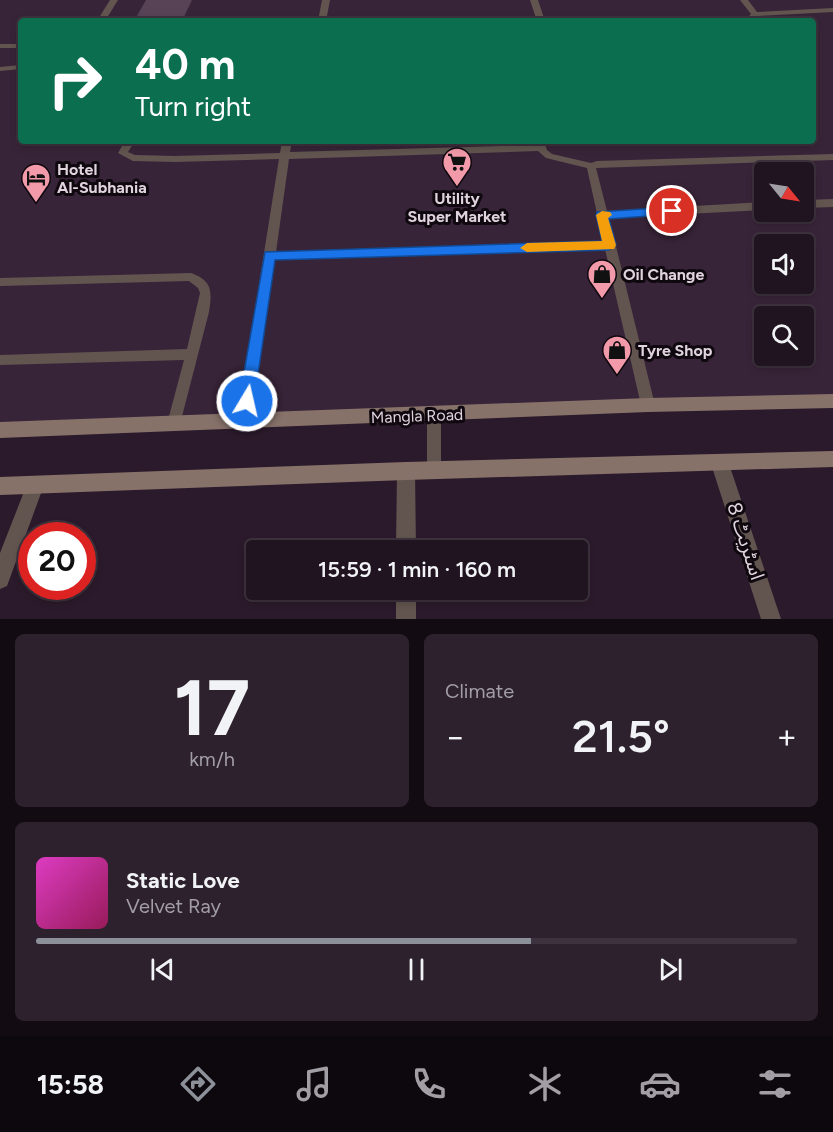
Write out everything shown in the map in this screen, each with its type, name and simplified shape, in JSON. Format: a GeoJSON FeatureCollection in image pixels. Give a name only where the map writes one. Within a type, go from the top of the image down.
{"type":"FeatureCollection","features":[{"type":"Feature","properties":{"kind":"main road","name":"Mangla Road"},"geometry":{"type":"LineString","coordinates":[[0,430],[648,405],[833,401]]}},
{"type":"Feature","properties":{"kind":"main road"},"geometry":{"type":"LineString","coordinates":[[0,486],[406,471],[720,464],[833,459]]}},
{"type":"Feature","properties":{"kind":"street","name":"اسٹریٹ 8"},"geometry":{"type":"LineString","coordinates":[[720,464],[771,619]]}},
{"type":"Feature","properties":{"kind":"street"},"geometry":{"type":"LineString","coordinates":[[406,471],[406,540]]}},
{"type":"Feature","properties":{"kind":"street"},"geometry":{"type":"LineString","coordinates":[[0,579],[35,485]]}},
{"type":"Feature","properties":{"kind":"street"},"geometry":{"type":"LineString","coordinates":[[406,600],[406,619]]}},
{"type":"Feature","properties":{"kind":"lane"},"geometry":{"type":"LineString","coordinates":[[103,18],[114,0]]}},
{"type":"Feature","properties":{"kind":"lane"},"geometry":{"type":"LineString","coordinates":[[323,18],[326,0]]}},
{"type":"Feature","properties":{"kind":"lane"},"geometry":{"type":"LineString","coordinates":[[534,0],[540,18]]}},
{"type":"Feature","properties":{"kind":"lane"},"geometry":{"type":"LineString","coordinates":[[744,0],[755,14]]}},
{"type":"Feature","properties":{"kind":"lane"},"geometry":{"type":"LineString","coordinates":[[751,18],[755,14],[833,10]]}},
{"type":"Feature","properties":{"kind":"lane"},"geometry":{"type":"LineString","coordinates":[[0,46],[18,46]]}},
{"type":"Feature","properties":{"kind":"lane"},"geometry":{"type":"LineString","coordinates":[[0,69],[18,67]]}},
{"type":"Feature","properties":{"kind":"lane"},"geometry":{"type":"LineString","coordinates":[[128,144],[123,153],[133,158],[285,157],[539,144],[549,156],[591,166],[609,163],[831,160]]}},
{"type":"Feature","properties":{"kind":"lane"},"geometry":{"type":"LineString","coordinates":[[243,422],[287,144]]}},
{"type":"Feature","properties":{"kind":"lane"},"geometry":{"type":"LineString","coordinates":[[591,166],[648,405]]}},
{"type":"Feature","properties":{"kind":"lane"},"geometry":{"type":"LineString","coordinates":[[814,203],[833,202]]}},
{"type":"Feature","properties":{"kind":"lane"},"geometry":{"type":"LineString","coordinates":[[602,215],[754,207]]}},
{"type":"Feature","properties":{"kind":"lane"},"geometry":{"type":"LineString","coordinates":[[269,256],[609,245]]}},
{"type":"Feature","properties":{"kind":"lane"},"geometry":{"type":"LineString","coordinates":[[0,282],[192,277],[203,285],[206,293],[174,424]]}},
{"type":"Feature","properties":{"kind":"lane"},"geometry":{"type":"LineString","coordinates":[[0,360],[192,354]]}},
{"type":"Feature","properties":{"kind":"lane"},"geometry":{"type":"LineString","coordinates":[[434,415],[434,471]]}},
{"type":"Feature","properties":{"kind":"shaded area"},"geometry":{"type":"Polygon","coordinates":[[[0,0],[833,0],[833,397],[0,425],[0,0]]]}},
{"type":"Feature","properties":{"kind":"building"},"geometry":{"type":"Polygon","coordinates":[[[146,0],[192,0],[183,18],[136,18],[146,0]]]}},
{"type":"Feature","properties":{"kind":"slow traffic"},"geometry":{"type":"LineString","coordinates":[[527,248],[609,245],[602,215],[606,215]]}},
{"type":"Feature","properties":{"kind":"place","name":"Utility Super Market"},"geometry":{"type":"Point","coordinates":[457,188]}},
{"type":"Feature","properties":{"kind":"place","name":"Hotel Al-Subhania"},"geometry":{"type":"Point","coordinates":[36,204]}},
{"type":"Feature","properties":{"kind":"place","name":"Oil Change"},"geometry":{"type":"Point","coordinates":[602,300]}},
{"type":"Feature","properties":{"kind":"place","name":"Tyre Shop"},"geometry":{"type":"Point","coordinates":[617,376]}},
{"type":"Feature","properties":{"kind":"route"},"geometry":{"type":"LineString","coordinates":[[247,401],[269,256],[609,245],[602,215],[672,211]]}}]}
